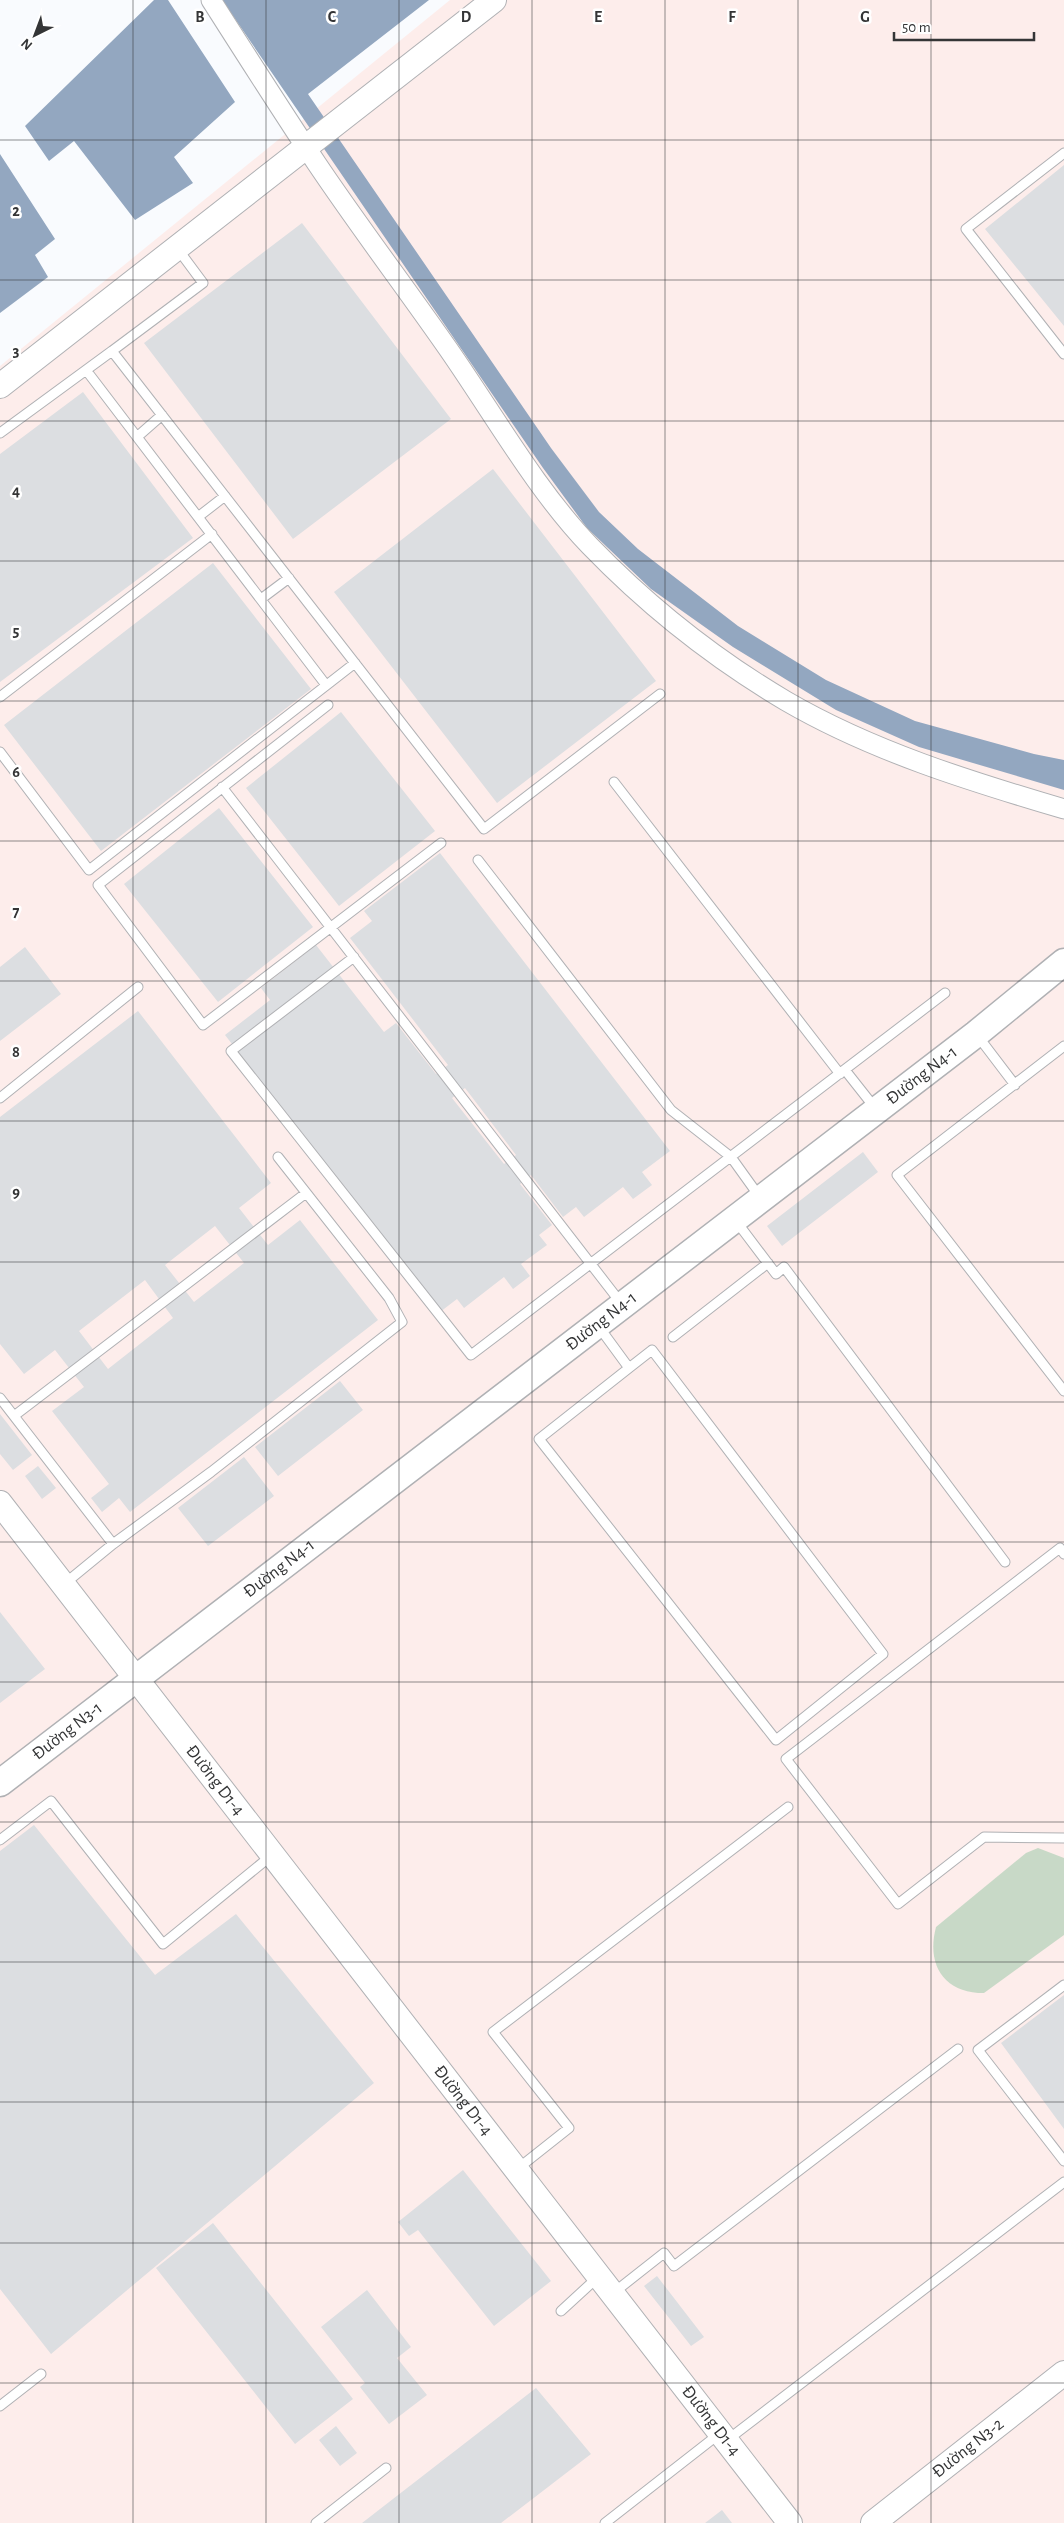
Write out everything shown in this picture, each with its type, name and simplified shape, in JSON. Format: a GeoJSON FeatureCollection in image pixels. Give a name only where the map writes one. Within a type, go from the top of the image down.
{"type":"FeatureCollection","features":[{"type":"Feature","properties":{"kind":"main road","name":"Đường N4-1"},"geometry":{"type":"LineString","coordinates":[[136,1680],[976,1034],[1064,962]]}},
{"type":"Feature","properties":{"kind":"main road","name":"Đường N3-1"},"geometry":{"type":"LineString","coordinates":[[0,1783],[136,1680]]}},
{"type":"Feature","properties":{"kind":"street"},"geometry":{"type":"LineString","coordinates":[[211,0],[306,146],[479,392],[538,481],[588,545],[653,606],[713,652],[784,700],[841,730],[973,782],[1064,809]]}},
{"type":"Feature","properties":{"kind":"street"},"geometry":{"type":"LineString","coordinates":[[0,386],[494,0]]}},
{"type":"Feature","properties":{"kind":"street","name":"Đường D1-4"},"geometry":{"type":"LineString","coordinates":[[0,1503],[790,2523]]}},
{"type":"Feature","properties":{"kind":"street","name":"Đường N3-2"},"geometry":{"type":"LineString","coordinates":[[873,2523],[1064,2373]]}},
{"type":"Feature","properties":{"kind":"lane"},"geometry":{"type":"LineString","coordinates":[[1064,154],[966,229],[1064,354]]}},
{"type":"Feature","properties":{"kind":"lane"},"geometry":{"type":"LineString","coordinates":[[0,433],[203,283],[177,248]]}},
{"type":"Feature","properties":{"kind":"lane"},"geometry":{"type":"LineString","coordinates":[[112,351],[484,829],[660,694]]}},
{"type":"Feature","properties":{"kind":"lane"},"geometry":{"type":"LineString","coordinates":[[86,370],[326,685]]}},
{"type":"Feature","properties":{"kind":"lane"},"geometry":{"type":"LineString","coordinates":[[137,437],[162,415]]}},
{"type":"Feature","properties":{"kind":"lane"},"geometry":{"type":"LineString","coordinates":[[198,517],[225,496]]}},
{"type":"Feature","properties":{"kind":"lane"},"geometry":{"type":"LineString","coordinates":[[0,697],[212,534]]}},
{"type":"Feature","properties":{"kind":"lane"},"geometry":{"type":"LineString","coordinates":[[261,599],[289,578]]}},
{"type":"Feature","properties":{"kind":"lane"},"geometry":{"type":"LineString","coordinates":[[0,752],[89,870],[355,663]]}},
{"type":"Feature","properties":{"kind":"lane"},"geometry":{"type":"LineString","coordinates":[[328,705],[98,885],[203,1025],[441,843]]}},
{"type":"Feature","properties":{"kind":"lane"},"geometry":{"type":"LineString","coordinates":[[614,782],[842,1072],[877,1110]]}},
{"type":"Feature","properties":{"kind":"lane"},"geometry":{"type":"LineString","coordinates":[[222,787],[623,1305]]}},
{"type":"Feature","properties":{"kind":"lane"},"geometry":{"type":"LineString","coordinates":[[478,860],[671,1110],[731,1158],[761,1199]]}},
{"type":"Feature","properties":{"kind":"lane"},"geometry":{"type":"LineString","coordinates":[[354,957],[231,1051],[471,1355],[945,993]]}},
{"type":"Feature","properties":{"kind":"lane"},"geometry":{"type":"LineString","coordinates":[[0,1098],[138,987]]}},
{"type":"Feature","properties":{"kind":"lane"},"geometry":{"type":"LineString","coordinates":[[976,1034],[1014,1085]]}},
{"type":"Feature","properties":{"kind":"lane"},"geometry":{"type":"LineString","coordinates":[[1064,1046],[897,1175],[1064,1391]]}},
{"type":"Feature","properties":{"kind":"lane"},"geometry":{"type":"LineString","coordinates":[[63,1585],[113,1544],[212,1472],[402,1322],[389,1298],[278,1157]]}},
{"type":"Feature","properties":{"kind":"lane"},"geometry":{"type":"LineString","coordinates":[[14,1416],[306,1192]]}},
{"type":"Feature","properties":{"kind":"lane"},"geometry":{"type":"LineString","coordinates":[[735,1219],[776,1274],[784,1267],[1005,1562]]}},
{"type":"Feature","properties":{"kind":"lane"},"geometry":{"type":"LineString","coordinates":[[673,1337],[768,1263]]}},
{"type":"Feature","properties":{"kind":"lane"},"geometry":{"type":"LineString","coordinates":[[598,1324],[629,1368]]}},
{"type":"Feature","properties":{"kind":"lane"},"geometry":{"type":"LineString","coordinates":[[652,1350],[883,1654],[776,1740],[539,1439],[629,1368],[652,1350]]}},
{"type":"Feature","properties":{"kind":"lane"},"geometry":{"type":"LineString","coordinates":[[0,1398],[113,1544]]}},
{"type":"Feature","properties":{"kind":"lane"},"geometry":{"type":"LineString","coordinates":[[1064,1554],[1060,1548],[786,1759],[898,1904],[984,1837],[1064,1838]]}},
{"type":"Feature","properties":{"kind":"lane"},"geometry":{"type":"LineString","coordinates":[[0,1840],[51,1801],[163,1944],[272,1854]]}},
{"type":"Feature","properties":{"kind":"lane"},"geometry":{"type":"LineString","coordinates":[[516,2170],[569,2128],[493,2032],[788,1807]]}},
{"type":"Feature","properties":{"kind":"lane"},"geometry":{"type":"LineString","coordinates":[[1064,1985],[978,2050],[1064,2161]]}},
{"type":"Feature","properties":{"kind":"lane"},"geometry":{"type":"LineString","coordinates":[[561,2311],[664,2252],[674,2266],[958,2049]]}},
{"type":"Feature","properties":{"kind":"lane"},"geometry":{"type":"LineString","coordinates":[[605,2523],[1064,2182]]}},
{"type":"Feature","properties":{"kind":"lane"},"geometry":{"type":"LineString","coordinates":[[0,2406],[41,2374]]}},
{"type":"Feature","properties":{"kind":"lane"},"geometry":{"type":"LineString","coordinates":[[316,2523],[386,2468]]}},
{"type":"Feature","properties":{"kind":"shaded area"},"geometry":{"type":"Polygon","coordinates":[[[450,0],[1064,0],[1064,2523],[0,2523],[0,366],[450,0]]]}},
{"type":"Feature","properties":{"kind":"green space"},"geometry":{"type":"Polygon","coordinates":[[[1038,1848],[1064,1858],[1064,1935],[984,1993],[970,1992],[958,1988],[941,1974],[936,1965],[934,1941],[936,1927],[1026,1853],[1038,1848]]]}},
{"type":"Feature","properties":{"kind":"water"},"geometry":{"type":"Polygon","coordinates":[[[154,0],[168,0],[235,102],[174,157],[193,183],[135,220],[74,141],[49,161],[25,126],[154,0]]]}},
{"type":"Feature","properties":{"kind":"water"},"geometry":{"type":"Polygon","coordinates":[[[222,0],[429,0],[308,94],[551,448],[599,512],[638,549],[738,626],[826,680],[915,721],[1034,754],[1064,760],[1064,790],[919,747],[836,710],[733,647],[651,589],[587,528],[543,468],[222,0]]]}},
{"type":"Feature","properties":{"kind":"water"},"geometry":{"type":"Polygon","coordinates":[[[0,154],[55,239],[35,255],[48,277],[0,313],[0,154]]]}},
{"type":"Feature","properties":{"kind":"building"},"geometry":{"type":"Polygon","coordinates":[[[1064,165],[1064,326],[985,229],[1064,165]]]}},
{"type":"Feature","properties":{"kind":"building"},"geometry":{"type":"Polygon","coordinates":[[[302,223],[451,419],[293,539],[144,343],[302,223]]]}},
{"type":"Feature","properties":{"kind":"building"},"geometry":{"type":"Polygon","coordinates":[[[83,392],[193,538],[0,682],[0,454],[83,392]]]}},
{"type":"Feature","properties":{"kind":"building"},"geometry":{"type":"Polygon","coordinates":[[[493,469],[656,681],[497,803],[334,592],[493,469]]]}},
{"type":"Feature","properties":{"kind":"building"},"geometry":{"type":"Polygon","coordinates":[[[213,563],[311,689],[101,851],[4,725],[213,563]]]}},
{"type":"Feature","properties":{"kind":"building"},"geometry":{"type":"Polygon","coordinates":[[[341,712],[435,831],[339,906],[246,788],[341,712]]]}},
{"type":"Feature","properties":{"kind":"building"},"geometry":{"type":"Polygon","coordinates":[[[219,808],[313,927],[218,1002],[124,884],[219,808]]]}},
{"type":"Feature","properties":{"kind":"building"},"geometry":{"type":"Polygon","coordinates":[[[440,853],[670,1151],[642,1172],[652,1185],[633,1199],[623,1187],[584,1217],[576,1207],[563,1217],[531,1175],[520,1184],[552,1225],[539,1235],[547,1245],[521,1264],[530,1276],[513,1289],[504,1277],[464,1308],[457,1299],[440,1312],[225,1035],[270,1000],[261,988],[316,945],[384,1032],[396,1023],[436,1074],[448,1065],[350,938],[372,921],[364,911],[440,853]],[[465,1088],[452,1098],[504,1164],[516,1155],[465,1088]]]}},
{"type":"Feature","properties":{"kind":"building"},"geometry":{"type":"Polygon","coordinates":[[[25,947],[61,994],[0,1041],[0,967],[25,947]]]}},
{"type":"Feature","properties":{"kind":"building"},"geometry":{"type":"Polygon","coordinates":[[[138,1011],[271,1183],[239,1208],[268,1245],[300,1220],[378,1320],[130,1512],[119,1498],[102,1512],[91,1498],[109,1484],[52,1411],[84,1387],[55,1350],[24,1374],[0,1344],[0,1117],[138,1011]],[[215,1226],[165,1265],[194,1302],[244,1263],[215,1226]],[[145,1280],[79,1331],[108,1369],[173,1318],[145,1280]]]}},
{"type":"Feature","properties":{"kind":"building"},"geometry":{"type":"Polygon","coordinates":[[[863,1152],[878,1172],[782,1246],[767,1226],[863,1152]]]}},
{"type":"Feature","properties":{"kind":"building"},"geometry":{"type":"Polygon","coordinates":[[[340,1381],[363,1410],[278,1476],[255,1447],[340,1381]]]}},
{"type":"Feature","properties":{"kind":"building"},"geometry":{"type":"Polygon","coordinates":[[[0,1414],[32,1455],[13,1470],[0,1454],[0,1414]]]}},
{"type":"Feature","properties":{"kind":"building"},"geometry":{"type":"Polygon","coordinates":[[[244,1457],[274,1496],[208,1546],[178,1508],[244,1457]]]}},
{"type":"Feature","properties":{"kind":"building"},"geometry":{"type":"Polygon","coordinates":[[[38,1466],[56,1488],[42,1499],[25,1476],[38,1466]]]}},
{"type":"Feature","properties":{"kind":"building"},"geometry":{"type":"Polygon","coordinates":[[[0,1612],[45,1669],[0,1703],[0,1612]]]}},
{"type":"Feature","properties":{"kind":"building"},"geometry":{"type":"Polygon","coordinates":[[[34,1825],[155,1975],[236,1914],[374,2083],[51,2354],[0,2289],[0,1851],[34,1825]]]}},
{"type":"Feature","properties":{"kind":"building"},"geometry":{"type":"Polygon","coordinates":[[[1064,1995],[1064,2129],[1001,2043],[1064,1995]]]}},
{"type":"Feature","properties":{"kind":"building"},"geometry":{"type":"Polygon","coordinates":[[[463,2170],[551,2281],[494,2326],[418,2230],[409,2236],[398,2222],[463,2170]]]}},
{"type":"Feature","properties":{"kind":"building"},"geometry":{"type":"Polygon","coordinates":[[[213,2223],[353,2399],[295,2444],[156,2268],[213,2223]]]}},
{"type":"Feature","properties":{"kind":"building"},"geometry":{"type":"Polygon","coordinates":[[[657,2276],[704,2337],[691,2346],[644,2286],[657,2276]]]}},
{"type":"Feature","properties":{"kind":"building"},"geometry":{"type":"Polygon","coordinates":[[[367,2290],[411,2347],[397,2358],[427,2395],[389,2424],[360,2387],[365,2383],[321,2327],[367,2290]]]}},
{"type":"Feature","properties":{"kind":"building"},"geometry":{"type":"Polygon","coordinates":[[[536,2388],[591,2454],[501,2523],[362,2523],[536,2388]]]}},
{"type":"Feature","properties":{"kind":"building"},"geometry":{"type":"Polygon","coordinates":[[[336,2426],[357,2453],[340,2466],[319,2440],[336,2426]]]}},
{"type":"Feature","properties":{"kind":"building"},"geometry":{"type":"Polygon","coordinates":[[[722,2510],[732,2523],[705,2523],[722,2510]]]}}]}
